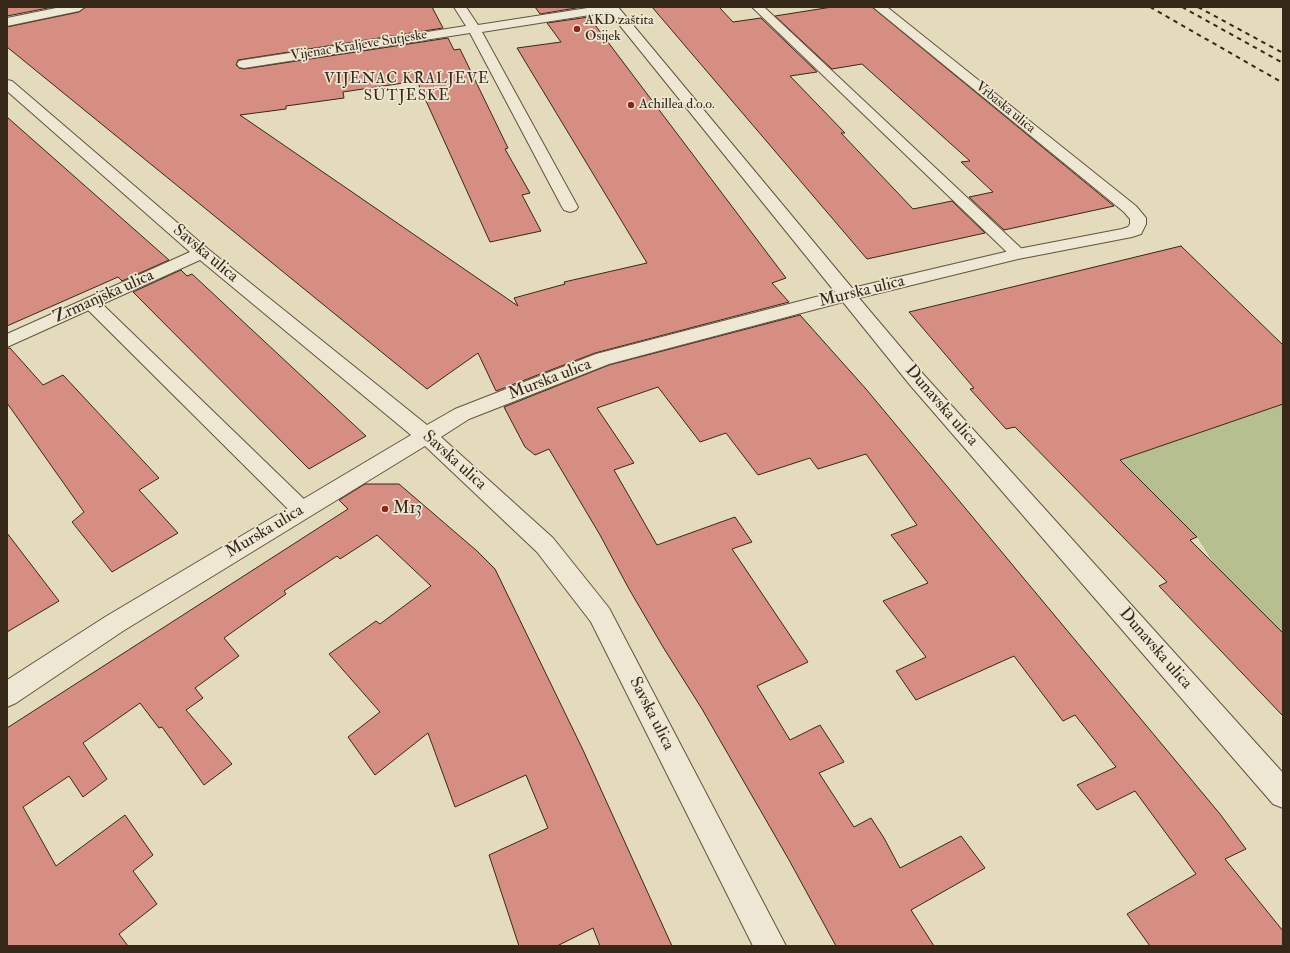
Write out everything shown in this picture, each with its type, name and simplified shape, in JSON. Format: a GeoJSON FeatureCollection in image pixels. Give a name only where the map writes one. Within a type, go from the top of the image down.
{"type":"FeatureCollection","features":[{"type":"Feature","properties":{"kind":"street"},"geometry":{"type":"LineString","coordinates":[[7,22],[79,7]]}},
{"type":"Feature","properties":{"kind":"street"},"geometry":{"type":"LineString","coordinates":[[460,7],[474,29],[570,207]]}},
{"type":"Feature","properties":{"kind":"street","name":"Vrbaska ulica"},"geometry":{"type":"LineString","coordinates":[[879,7],[1130,209]]}},
{"type":"Feature","properties":{"kind":"street","name":"Vijenac Kraljeve Sutjeske"},"geometry":{"type":"LineString","coordinates":[[244,64],[612,8]]}},
{"type":"Feature","properties":{"kind":"street","name":"Dunavska ulica"},"geometry":{"type":"LineString","coordinates":[[612,8],[917,380],[1283,794]]}},
{"type":"Feature","properties":{"kind":"street","name":"Savska ulica"},"geometry":{"type":"LineString","coordinates":[[7,84],[202,253],[427,436],[545,545],[600,615],[770,946]]}},
{"type":"Feature","properties":{"kind":"street","name":"Murska ulica"},"geometry":{"type":"LineString","coordinates":[[7,695],[114,624],[462,414],[603,359],[847,295],[1018,254],[1126,233],[1135,230],[1138,224],[1138,218],[1130,209]]}},
{"type":"Feature","properties":{"kind":"street","name":"Zrmanjska ulica"},"geometry":{"type":"LineString","coordinates":[[7,341],[202,253]]}},
{"type":"Feature","properties":{"kind":"lane"},"geometry":{"type":"LineString","coordinates":[[758,7],[1018,254]]}},
{"type":"Feature","properties":{"kind":"lane"},"geometry":{"type":"LineString","coordinates":[[92,303],[302,510]]}},
{"type":"Feature","properties":{"kind":"green space"},"geometry":{"type":"Polygon","coordinates":[[[1283,404],[1283,633],[1214,564],[1197,537],[1120,460],[1283,404]]]}},
{"type":"Feature","properties":{"kind":"building"},"geometry":{"type":"Polygon","coordinates":[[[7,7],[53,7],[7,16],[7,7]]]}},
{"type":"Feature","properties":{"kind":"building"},"geometry":{"type":"Polygon","coordinates":[[[86,7],[432,7],[443,28],[238,60],[236,65],[239,68],[244,69],[448,38],[454,50],[460,49],[508,148],[505,149],[530,193],[522,195],[541,231],[490,242],[417,81],[343,92],[344,98],[286,106],[286,109],[240,115],[518,306],[514,298],[565,284],[564,282],[647,263],[517,48],[561,42],[547,23],[589,17],[786,278],[772,283],[789,302],[595,353],[496,391],[478,353],[427,389],[7,47],[7,27],[79,12],[86,7]]]}},
{"type":"Feature","properties":{"kind":"building"},"geometry":{"type":"Polygon","coordinates":[[[535,7],[582,7],[540,14],[535,7]]]}},
{"type":"Feature","properties":{"kind":"building"},"geometry":{"type":"Polygon","coordinates":[[[652,7],[719,7],[733,22],[761,18],[817,72],[790,76],[845,133],[841,133],[913,209],[952,201],[985,233],[867,259],[652,7]]]}},
{"type":"Feature","properties":{"kind":"building"},"geometry":{"type":"Polygon","coordinates":[[[832,7],[872,7],[1114,206],[1004,230],[969,197],[993,192],[961,162],[970,161],[862,64],[832,69],[775,16],[832,7]]]}},
{"type":"Feature","properties":{"kind":"building"},"geometry":{"type":"Polygon","coordinates":[[[7,117],[169,260],[122,281],[118,277],[7,326],[7,117]]]}},
{"type":"Feature","properties":{"kind":"building"},"geometry":{"type":"Polygon","coordinates":[[[1181,246],[1283,345],[1283,404],[1120,460],[1197,537],[1190,540],[1283,633],[1283,716],[1159,586],[1167,582],[1015,427],[1006,429],[970,389],[974,388],[909,312],[1181,246]]]}},
{"type":"Feature","properties":{"kind":"building"},"geometry":{"type":"Polygon","coordinates":[[[181,270],[187,276],[192,274],[366,436],[309,469],[133,292],[181,270]]]}},
{"type":"Feature","properties":{"kind":"building"},"geometry":{"type":"Polygon","coordinates":[[[800,315],[866,389],[1220,814],[1246,849],[1225,859],[1283,931],[1283,946],[1150,946],[1127,914],[1196,874],[1135,791],[1097,810],[1077,785],[1116,767],[1075,715],[1063,721],[1014,656],[916,700],[896,671],[926,657],[883,601],[928,583],[891,535],[917,525],[866,454],[818,469],[810,458],[758,475],[726,433],[700,442],[658,387],[597,408],[634,463],[614,470],[657,545],[735,517],[752,542],[732,549],[808,662],[757,686],[790,740],[820,725],[844,762],[819,773],[854,827],[871,818],[884,838],[900,868],[961,836],[985,868],[911,910],[934,946],[836,946],[789,860],[702,709],[663,647],[600,535],[549,449],[535,455],[525,447],[504,407],[609,365],[800,315]]]}},
{"type":"Feature","properties":{"kind":"building"},"geometry":{"type":"Polygon","coordinates":[[[7,348],[10,348],[43,385],[63,375],[159,478],[139,490],[178,533],[112,572],[72,522],[84,512],[7,403],[7,348]]]}},
{"type":"Feature","properties":{"kind":"building"},"geometry":{"type":"Polygon","coordinates":[[[365,484],[399,484],[477,551],[495,569],[583,750],[672,946],[600,946],[593,928],[557,946],[519,946],[489,855],[548,828],[526,775],[455,807],[428,733],[375,775],[348,737],[380,712],[329,654],[376,621],[380,624],[431,586],[377,535],[340,559],[337,556],[284,591],[286,594],[224,638],[239,656],[195,688],[203,698],[186,710],[232,764],[204,785],[162,727],[159,728],[140,703],[83,743],[107,779],[83,797],[69,776],[23,807],[56,866],[125,815],[153,855],[133,871],[157,904],[119,934],[128,946],[7,946],[7,728],[348,509],[339,500],[365,484]]]}},
{"type":"Feature","properties":{"kind":"building"},"geometry":{"type":"Polygon","coordinates":[[[7,533],[59,601],[7,632],[7,533]]]}},
{"type":"Feature","properties":{"kind":"railway"},"geometry":{"type":"LineString","coordinates":[[1150,7],[1283,83]]}},
{"type":"Feature","properties":{"kind":"railway"},"geometry":{"type":"LineString","coordinates":[[1182,7],[1283,63]]}},
{"type":"Feature","properties":{"kind":"railway"},"geometry":{"type":"LineString","coordinates":[[1198,7],[1283,53]]}},
{"type":"Feature","properties":{"kind":"place","name":"AKD zaštita Osijek"},"geometry":{"type":"Point","coordinates":[577,29]}},
{"type":"Feature","properties":{"kind":"place","name":"Achillea d.o.o."},"geometry":{"type":"Point","coordinates":[631,105]}},
{"type":"Feature","properties":{"kind":"place","name":"M13"},"geometry":{"type":"Point","coordinates":[385,509]}},
{"type":"Feature","properties":{"kind":"district","name":"VIJENAC KRALJEVE SUTJESKE"},"geometry":{"type":"Point","coordinates":[407,88]}}]}
